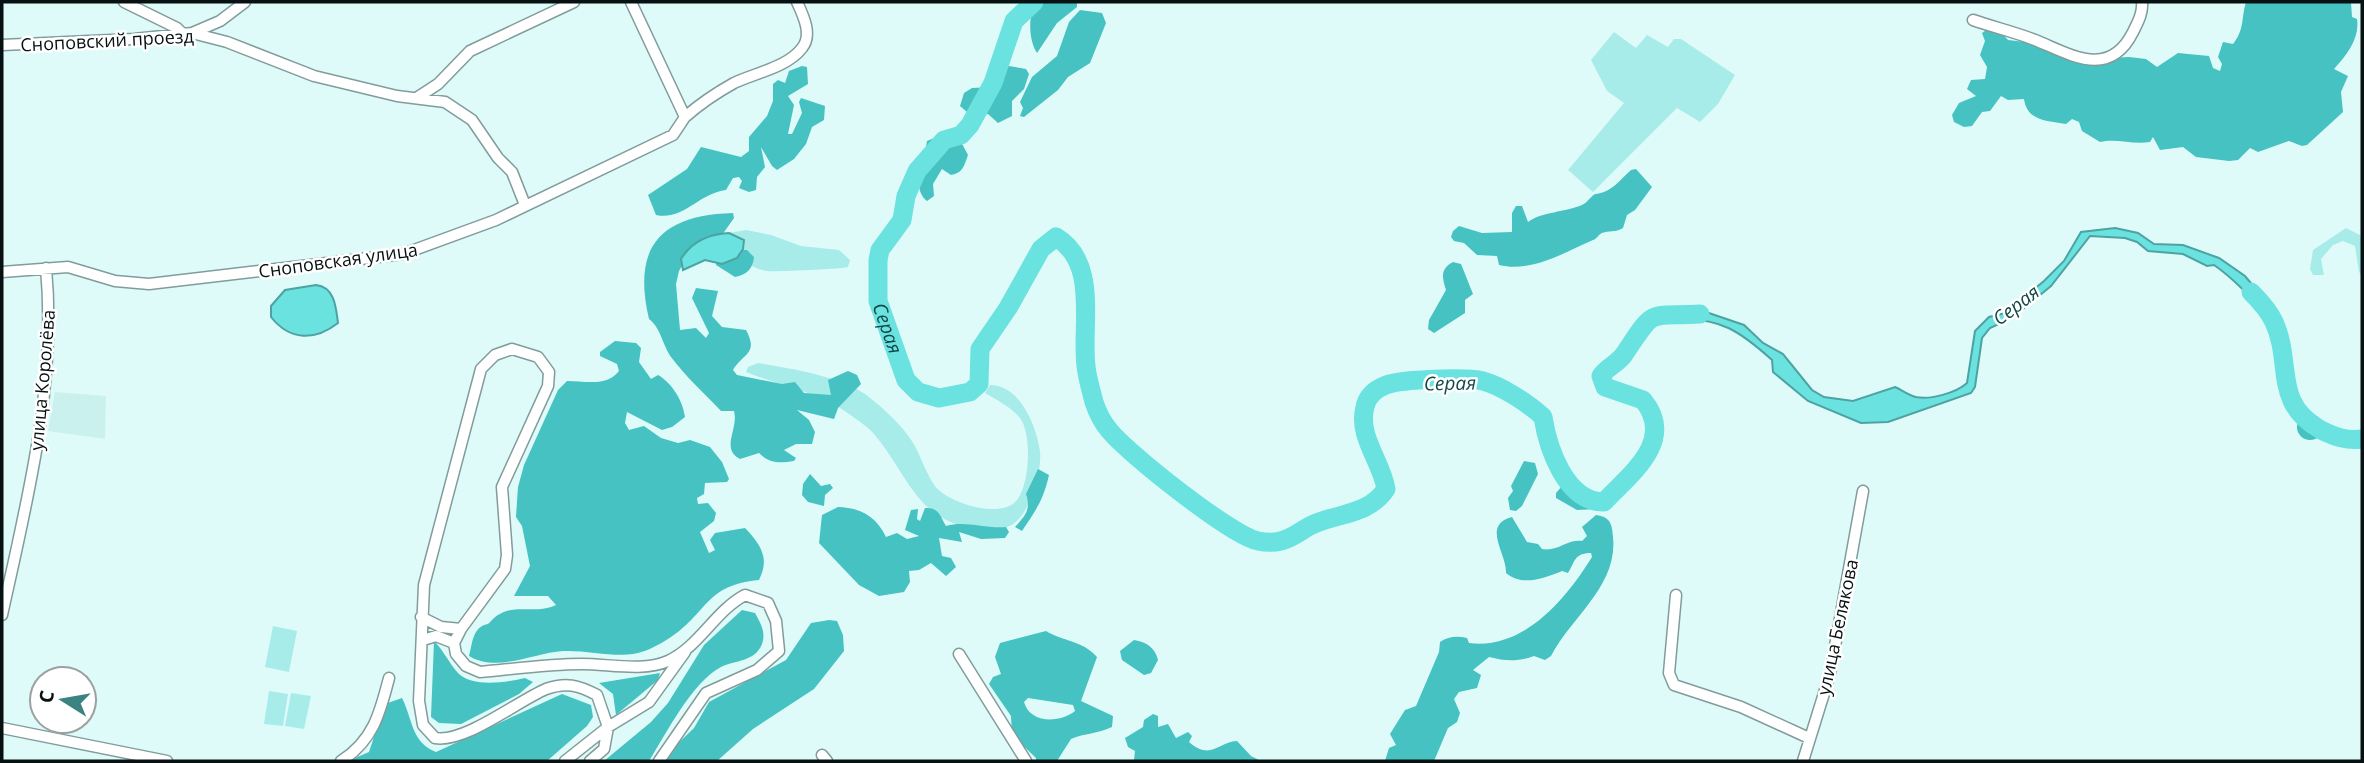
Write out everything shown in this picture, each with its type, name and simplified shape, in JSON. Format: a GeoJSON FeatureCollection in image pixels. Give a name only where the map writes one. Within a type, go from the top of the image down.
{"type":"FeatureCollection","features":[{"type":"Feature","properties":{"kind":"street"},"geometry":{"type":"LineString","coordinates":[[124,2],[187,33],[220,21],[245,2]]}},
{"type":"Feature","properties":{"kind":"street"},"geometry":{"type":"LineString","coordinates":[[418,97],[438,84],[470,51],[574,2]]}},
{"type":"Feature","properties":{"kind":"street"},"geometry":{"type":"LineString","coordinates":[[631,2],[685,117]]}},
{"type":"Feature","properties":{"kind":"street","name":"Сноповская улица"},"geometry":{"type":"LineString","coordinates":[[2,272],[68,267],[115,281],[149,284],[403,254],[447,240],[673,135],[685,117],[704,100],[782,63],[797,52],[806,38],[805,20],[797,2]]}},
{"type":"Feature","properties":{"kind":"street"},"geometry":{"type":"LineString","coordinates":[[1973,20],[2035,40],[2068,56],[2101,59],[2115,55],[2129,40],[2140,18],[2142,2]]}},
{"type":"Feature","properties":{"kind":"street","name":"Сноповский проезд"},"geometry":{"type":"LineString","coordinates":[[2,45],[187,33],[227,42],[314,76],[397,96],[445,102],[472,120],[498,159],[512,172],[525,205]]}},
{"type":"Feature","properties":{"kind":"street","name":"улица Королёва"},"geometry":{"type":"LineString","coordinates":[[2,615],[40,434],[50,312],[46,268]]}},
{"type":"Feature","properties":{"kind":"street"},"geometry":{"type":"LineString","coordinates":[[590,761],[604,748],[608,727],[597,695],[582,687],[560,684],[530,696],[463,733],[443,740],[435,738],[423,725],[419,701],[424,586],[481,369],[495,355],[512,349],[538,357],[549,372],[548,386],[502,487],[507,555],[505,569],[498,583],[461,629],[454,643],[456,654],[466,666],[480,672],[580,664],[644,666],[667,662],[686,649]]}},
{"type":"Feature","properties":{"kind":"street","name":"улица Белякова"},"geometry":{"type":"LineString","coordinates":[[1803,761],[1830,674],[1863,491]]}},
{"type":"Feature","properties":{"kind":"street"},"geometry":{"type":"LineString","coordinates":[[565,761],[608,727],[649,702],[686,649],[717,615],[745,595],[768,603],[776,621],[779,651],[757,670],[706,693],[659,761]]}},
{"type":"Feature","properties":{"kind":"street"},"geometry":{"type":"LineString","coordinates":[[1676,595],[1669,673],[1674,685],[1741,707],[1809,738]]}},
{"type":"Feature","properties":{"kind":"street"},"geometry":{"type":"LineString","coordinates":[[421,617],[441,627],[461,629]]}},
{"type":"Feature","properties":{"kind":"street"},"geometry":{"type":"LineString","coordinates":[[423,640],[436,636],[454,643]]}},
{"type":"Feature","properties":{"kind":"street"},"geometry":{"type":"LineString","coordinates":[[959,654],[1026,761]]}},
{"type":"Feature","properties":{"kind":"street"},"geometry":{"type":"LineString","coordinates":[[341,761],[366,741],[380,714],[389,678]]}},
{"type":"Feature","properties":{"kind":"street"},"geometry":{"type":"LineString","coordinates":[[2,728],[167,761]]}},
{"type":"Feature","properties":{"kind":"shaded area"},"geometry":{"type":"Polygon","coordinates":[[[1037,2],[1077,2],[1077,7],[1057,23],[1037,53],[1030,28],[1037,2]]]}},
{"type":"Feature","properties":{"kind":"shaded area"},"geometry":{"type":"Polygon","coordinates":[[[2246,2],[2351,2],[2352,17],[2357,19],[2356,33],[2348,52],[2334,69],[2348,76],[2341,92],[2343,112],[2307,145],[2289,141],[2258,152],[2250,148],[2238,160],[2229,161],[2196,157],[2183,147],[2160,150],[2153,137],[2150,142],[2143,143],[2100,142],[2082,131],[2079,122],[2072,119],[2066,124],[2039,119],[2029,112],[2024,99],[2008,100],[2001,96],[1990,111],[1982,112],[1972,126],[1964,127],[1954,122],[1952,115],[1959,103],[1976,96],[1967,89],[1971,80],[1985,79],[1987,67],[1980,55],[1985,41],[1982,33],[1989,28],[2000,31],[2008,40],[2035,43],[2073,60],[2129,57],[2146,59],[2157,67],[2178,53],[2209,56],[2213,68],[2220,71],[2222,64],[2218,57],[2223,42],[2233,44],[2237,39],[2246,2]]]}},
{"type":"Feature","properties":{"kind":"shaded area"},"geometry":{"type":"Polygon","coordinates":[[[1080,10],[1102,13],[1106,23],[1090,63],[1068,77],[1058,90],[1024,117],[1020,116],[1023,108],[1020,102],[1032,77],[1057,56],[1069,22],[1080,10]]]}},
{"type":"Feature","properties":{"kind":"shaded area"},"geometry":{"type":"Polygon","coordinates":[[[1614,32],[1636,48],[1647,35],[1668,47],[1674,39],[1681,39],[1735,75],[1718,104],[1700,122],[1677,108],[1593,192],[1568,170],[1624,103],[1607,91],[1591,60],[1614,32]]]}},
{"type":"Feature","properties":{"kind":"shaded area"},"geometry":{"type":"Polygon","coordinates":[[[1009,66],[1026,69],[1029,74],[1024,89],[1012,101],[1012,116],[998,123],[988,114],[979,115],[976,108],[967,112],[960,106],[964,93],[972,88],[992,87],[998,80],[1003,82],[1005,68],[1009,66]]]}},
{"type":"Feature","properties":{"kind":"shaded area"},"geometry":{"type":"Polygon","coordinates":[[[807,67],[808,84],[788,96],[794,105],[788,134],[792,134],[802,113],[799,102],[801,98],[825,106],[824,120],[812,127],[806,144],[794,159],[777,170],[761,147],[765,167],[757,177],[756,190],[749,192],[739,188],[742,181],[739,177],[733,178],[726,190],[707,196],[683,211],[666,216],[656,215],[648,195],[687,169],[701,147],[741,157],[749,151],[749,137],[767,116],[773,101],[773,84],[778,80],[785,83],[789,71],[807,67]]]}},
{"type":"Feature","properties":{"kind":"shaded area"},"geometry":{"type":"Polygon","coordinates":[[[939,136],[960,140],[968,155],[958,173],[951,175],[942,169],[933,184],[934,196],[927,201],[920,189],[920,172],[927,141],[939,136]]]}},
{"type":"Feature","properties":{"kind":"shaded area"},"geometry":{"type":"Polygon","coordinates":[[[1636,169],[1652,187],[1635,210],[1627,215],[1623,228],[1602,233],[1548,260],[1524,266],[1499,265],[1497,256],[1477,255],[1464,243],[1454,241],[1451,237],[1459,226],[1482,233],[1512,232],[1512,213],[1516,206],[1522,206],[1528,222],[1584,204],[1595,194],[1611,189],[1631,170],[1636,169]]]}},
{"type":"Feature","properties":{"kind":"shaded area"},"geometry":{"type":"Polygon","coordinates":[[[733,213],[734,218],[722,235],[691,250],[679,271],[676,284],[680,330],[696,328],[706,338],[709,333],[692,298],[696,288],[718,291],[712,316],[722,327],[746,330],[750,338],[748,353],[733,370],[737,375],[782,384],[795,382],[804,393],[831,395],[828,380],[848,371],[857,375],[861,384],[838,408],[834,419],[797,410],[809,420],[815,432],[812,444],[796,444],[784,450],[796,458],[794,461],[775,462],[759,453],[740,459],[734,455],[731,444],[734,411],[721,411],[689,378],[671,357],[649,319],[645,272],[649,254],[657,240],[670,228],[687,220],[733,213]]]}},
{"type":"Feature","properties":{"kind":"shaded area"},"geometry":{"type":"Polygon","coordinates":[[[2346,228],[2362,236],[2362,276],[2355,246],[2343,241],[2333,245],[2321,259],[2324,275],[2313,275],[2310,269],[2313,250],[2346,228]]]}},
{"type":"Feature","properties":{"kind":"shaded area"},"geometry":{"type":"Polygon","coordinates":[[[746,230],[771,235],[801,246],[839,250],[850,260],[848,267],[781,271],[759,269],[737,258],[738,236],[729,233],[746,230]]]}},
{"type":"Feature","properties":{"kind":"shaded area"},"geometry":{"type":"Polygon","coordinates":[[[739,250],[747,250],[754,257],[751,268],[746,273],[735,277],[716,265],[717,261],[739,250]]]}},
{"type":"Feature","properties":{"kind":"shaded area"},"geometry":{"type":"Polygon","coordinates":[[[1453,262],[1461,264],[1473,294],[1465,300],[1465,313],[1434,333],[1428,329],[1429,320],[1446,290],[1444,271],[1453,262]]]}},
{"type":"Feature","properties":{"kind":"shaded area"},"geometry":{"type":"Polygon","coordinates":[[[615,341],[636,343],[641,348],[639,362],[651,379],[658,375],[672,388],[682,405],[685,417],[672,427],[662,430],[627,412],[625,423],[629,430],[644,426],[661,438],[678,443],[690,440],[710,447],[722,462],[729,479],[727,482],[705,483],[704,494],[697,498],[698,504],[708,503],[716,513],[714,521],[700,532],[709,553],[715,550],[710,540],[715,533],[745,528],[764,558],[759,580],[727,588],[708,602],[681,629],[660,644],[637,653],[617,655],[563,651],[515,661],[480,661],[469,656],[476,632],[482,626],[506,611],[556,605],[548,596],[514,596],[530,566],[522,526],[516,517],[518,487],[524,465],[558,390],[567,381],[595,382],[614,376],[619,371],[617,364],[600,356],[600,352],[615,341]]]}},
{"type":"Feature","properties":{"kind":"shaded area"},"geometry":{"type":"Polygon","coordinates":[[[758,363],[799,370],[842,382],[865,394],[906,433],[935,486],[962,503],[987,509],[1009,506],[1017,500],[1027,471],[1028,447],[1024,425],[1012,410],[985,393],[990,385],[1001,387],[1018,399],[1025,408],[1035,430],[1040,451],[1038,475],[1027,506],[1016,522],[1002,529],[962,526],[944,519],[918,496],[868,428],[825,400],[746,372],[748,367],[758,363]]]}},
{"type":"Feature","properties":{"kind":"shaded area"},"geometry":{"type":"Polygon","coordinates":[[[55,392],[106,396],[105,439],[48,431],[55,392]]]}},
{"type":"Feature","properties":{"kind":"shaded area"},"geometry":{"type":"Polygon","coordinates":[[[2310,414],[2319,418],[2323,427],[2319,436],[2310,440],[2301,436],[2297,427],[2301,418],[2310,414]]]}},
{"type":"Feature","properties":{"kind":"shaded area"},"geometry":{"type":"Polygon","coordinates":[[[1524,461],[1535,463],[1538,474],[1522,506],[1516,511],[1510,510],[1508,498],[1513,491],[1511,486],[1524,461]]]}},
{"type":"Feature","properties":{"kind":"shaded area"},"geometry":{"type":"Polygon","coordinates":[[[1038,469],[1049,475],[1047,484],[1022,531],[1015,527],[1027,512],[1026,494],[1038,469]]]}},
{"type":"Feature","properties":{"kind":"shaded area"},"geometry":{"type":"Polygon","coordinates":[[[810,474],[821,486],[830,484],[833,488],[825,495],[824,506],[808,502],[802,495],[803,484],[810,474]]]}},
{"type":"Feature","properties":{"kind":"shaded area"},"geometry":{"type":"Polygon","coordinates":[[[1563,485],[1570,489],[1588,489],[1598,501],[1597,509],[1577,510],[1556,498],[1556,493],[1563,485]]]}},
{"type":"Feature","properties":{"kind":"shaded area"},"geometry":{"type":"Polygon","coordinates":[[[838,507],[867,514],[878,524],[886,537],[897,533],[907,539],[919,536],[905,530],[911,510],[918,509],[917,519],[920,521],[925,508],[936,511],[946,526],[961,524],[1006,527],[1009,532],[1005,538],[981,539],[959,532],[962,542],[939,538],[942,556],[951,558],[956,567],[946,576],[931,563],[919,570],[909,571],[910,582],[904,592],[879,596],[859,585],[819,543],[822,515],[838,507]]]}},
{"type":"Feature","properties":{"kind":"shaded area"},"geometry":{"type":"Polygon","coordinates":[[[1596,515],[1607,519],[1612,528],[1613,555],[1608,571],[1592,600],[1551,656],[1545,660],[1534,656],[1512,660],[1489,657],[1473,670],[1481,675],[1477,688],[1459,692],[1454,699],[1460,713],[1457,722],[1448,728],[1434,761],[1385,761],[1389,748],[1396,745],[1390,734],[1405,710],[1416,706],[1439,652],[1440,642],[1456,637],[1467,638],[1469,643],[1489,643],[1525,630],[1556,605],[1592,557],[1591,553],[1578,556],[1568,573],[1562,571],[1541,578],[1519,580],[1506,573],[1498,541],[1498,526],[1512,517],[1527,542],[1548,549],[1582,541],[1587,536],[1582,527],[1596,515]]]}},
{"type":"Feature","properties":{"kind":"shaded area"},"geometry":{"type":"Polygon","coordinates":[[[742,610],[755,613],[761,624],[763,636],[759,650],[750,657],[721,667],[700,684],[680,709],[649,761],[604,761],[651,722],[668,703],[704,645],[742,610]]]}},
{"type":"Feature","properties":{"kind":"shaded area"},"geometry":{"type":"Polygon","coordinates":[[[837,621],[843,635],[844,651],[814,689],[753,729],[717,761],[666,761],[668,753],[694,728],[709,702],[786,660],[811,623],[837,621]]]}},
{"type":"Feature","properties":{"kind":"shaded area"},"geometry":{"type":"Polygon","coordinates":[[[273,626],[297,631],[289,672],[265,667],[273,626]]]}},
{"type":"Feature","properties":{"kind":"shaded area"},"geometry":{"type":"Polygon","coordinates":[[[1046,631],[1091,651],[1097,657],[1081,701],[1113,716],[1112,727],[1071,739],[1057,761],[1036,761],[1012,735],[1011,716],[989,684],[993,677],[1001,674],[995,657],[1000,643],[1046,631]],[[1028,698],[1024,702],[1032,714],[1046,719],[1069,715],[1075,711],[1073,705],[1028,698]]]}},
{"type":"Feature","properties":{"kind":"shaded area"},"geometry":{"type":"Polygon","coordinates":[[[1134,640],[1147,644],[1155,652],[1158,660],[1151,673],[1144,675],[1122,660],[1120,651],[1134,640]]]}},
{"type":"Feature","properties":{"kind":"shaded area"},"geometry":{"type":"Polygon","coordinates":[[[434,641],[464,678],[490,683],[525,678],[533,682],[519,694],[461,724],[439,723],[431,717],[434,641]]]}},
{"type":"Feature","properties":{"kind":"shaded area"},"geometry":{"type":"Polygon","coordinates":[[[660,673],[658,680],[616,715],[613,694],[599,683],[660,673]]]}},
{"type":"Feature","properties":{"kind":"shaded area"},"geometry":{"type":"Polygon","coordinates":[[[269,691],[288,694],[283,726],[264,724],[269,691]]]}},
{"type":"Feature","properties":{"kind":"shaded area"},"geometry":{"type":"Polygon","coordinates":[[[291,693],[311,696],[304,729],[285,726],[291,693]]]}},
{"type":"Feature","properties":{"kind":"shaded area"},"geometry":{"type":"Polygon","coordinates":[[[562,694],[591,705],[593,717],[587,726],[547,761],[348,761],[369,752],[385,704],[402,698],[417,736],[436,752],[562,694]]]}},
{"type":"Feature","properties":{"kind":"shaded area"},"geometry":{"type":"Polygon","coordinates":[[[1153,714],[1158,716],[1158,727],[1168,724],[1176,738],[1188,732],[1192,736],[1189,742],[1203,750],[1237,741],[1251,756],[1261,761],[1130,761],[1134,760],[1135,751],[1128,747],[1125,738],[1143,727],[1144,720],[1153,714]]]}},
{"type":"Feature","properties":{"kind":"water"},"geometry":{"type":"Polygon","coordinates":[[[2115,228],[2138,233],[2154,244],[2183,245],[2219,258],[2245,276],[2271,307],[2264,314],[2241,288],[2214,265],[2207,266],[2183,254],[2148,251],[2137,242],[2125,238],[2090,236],[2051,286],[2012,318],[1990,328],[1982,338],[1975,387],[1971,393],[1888,422],[1861,423],[1808,401],[1773,372],[1772,360],[1739,334],[1704,321],[1675,320],[1675,311],[1706,312],[1744,325],[1763,343],[1783,354],[1812,390],[1824,397],[1853,401],[1895,387],[1916,397],[1935,397],[1950,393],[1967,383],[1975,331],[1989,317],[2005,313],[2044,281],[2064,261],[2081,232],[2115,228]]]}},
{"type":"Feature","properties":{"kind":"water"},"geometry":{"type":"Polygon","coordinates":[[[729,233],[744,240],[743,249],[737,258],[722,264],[705,260],[683,270],[681,259],[695,243],[707,237],[729,233]]]}},
{"type":"Feature","properties":{"kind":"water"},"geometry":{"type":"Polygon","coordinates":[[[316,285],[331,294],[338,323],[320,333],[303,336],[286,331],[271,317],[271,306],[285,290],[316,285]]]}},
{"type":"Feature","properties":{"kind":"waterway","name":"Серая"},"geometry":{"type":"LineString","coordinates":[[1034,2],[1014,21],[993,83],[970,125],[961,135],[944,140],[917,171],[906,196],[902,220],[880,250],[878,301],[906,380],[918,392],[939,398],[970,392],[979,384],[980,349],[1008,308],[1041,249],[1056,237],[1069,248],[1078,262],[1083,278],[1087,370],[1094,402],[1107,427],[1157,474],[1226,525],[1258,541],[1276,542],[1313,524],[1368,506],[1378,499],[1386,489],[1364,428],[1365,407],[1370,396],[1379,389],[1406,381],[1483,381],[1515,396],[1543,417],[1554,458],[1569,484],[1591,500],[1604,502],[1646,456],[1655,429],[1652,415],[1643,400],[1605,387],[1601,376],[1622,356],[1642,328],[1654,317],[1700,314]]}},
{"type":"Feature","properties":{"kind":"waterway","name":"Серая"},"geometry":{"type":"LineString","coordinates":[[2251,292],[2274,322],[2286,381],[2296,407],[2321,430],[2346,439],[2362,439]]}}]}
